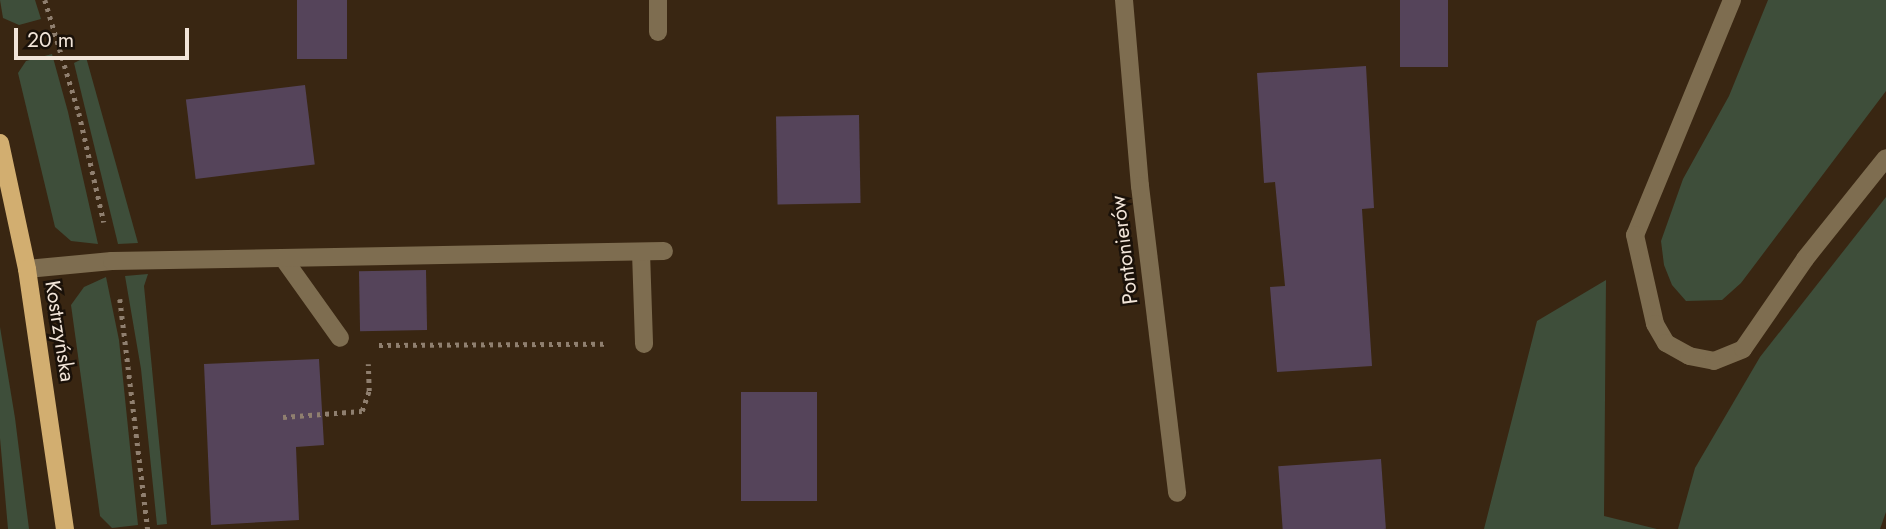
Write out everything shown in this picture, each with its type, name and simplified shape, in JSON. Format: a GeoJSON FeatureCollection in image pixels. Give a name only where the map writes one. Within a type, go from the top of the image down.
{"type":"FeatureCollection","features":[{"type":"Feature","properties":{"kind":"main road","name":"Kostrzyńska"},"geometry":{"type":"LineString","coordinates":[[0,143],[27,269],[65,529]]}},
{"type":"Feature","properties":{"kind":"street"},"geometry":{"type":"LineString","coordinates":[[658,0],[658,32]]}},
{"type":"Feature","properties":{"kind":"street","name":"Pontonierów"},"geometry":{"type":"LineString","coordinates":[[1124,0],[1139,186],[1177,493]]}},
{"type":"Feature","properties":{"kind":"street"},"geometry":{"type":"LineString","coordinates":[[1732,0],[1635,235],[1655,324],[1666,343],[1689,356],[1714,361],[1743,349],[1805,259],[1886,158]]}},
{"type":"Feature","properties":{"kind":"street"},"geometry":{"type":"LineString","coordinates":[[27,269],[112,261],[664,251]]}},
{"type":"Feature","properties":{"kind":"street"},"geometry":{"type":"LineString","coordinates":[[641,252],[644,344]]}},
{"type":"Feature","properties":{"kind":"street"},"geometry":{"type":"LineString","coordinates":[[283,258],[340,338]]}},
{"type":"Feature","properties":{"kind":"path"},"geometry":{"type":"LineString","coordinates":[[283,416],[362,411],[369,391],[367,355],[376,345],[644,344]]}},
{"type":"Feature","properties":{"kind":"green space"},"geometry":{"type":"Polygon","coordinates":[[[0,0],[35,0],[41,19],[19,25],[3,18],[0,0]]]}},
{"type":"Feature","properties":{"kind":"green space"},"geometry":{"type":"Polygon","coordinates":[[[1768,0],[1886,0],[1886,91],[1741,283],[1722,300],[1686,301],[1672,285],[1664,265],[1661,241],[1683,179],[1729,96],[1768,0]]]}},
{"type":"Feature","properties":{"kind":"green space"},"geometry":{"type":"Polygon","coordinates":[[[52,54],[98,244],[71,241],[55,227],[18,73],[26,61],[52,54]]]}},
{"type":"Feature","properties":{"kind":"green space"},"geometry":{"type":"Polygon","coordinates":[[[86,57],[138,243],[118,244],[74,63],[86,57]]]}},
{"type":"Feature","properties":{"kind":"green space"},"geometry":{"type":"Polygon","coordinates":[[[1886,197],[1886,512],[1880,529],[1678,529],[1695,468],[1760,357],[1886,197]]]}},
{"type":"Feature","properties":{"kind":"green space"},"geometry":{"type":"Polygon","coordinates":[[[148,274],[144,286],[167,524],[157,525],[141,369],[125,276],[148,274]]]}},
{"type":"Feature","properties":{"kind":"green space"},"geometry":{"type":"Polygon","coordinates":[[[106,277],[119,340],[138,525],[112,528],[100,516],[71,305],[84,287],[106,277]]]}},
{"type":"Feature","properties":{"kind":"green space"},"geometry":{"type":"Polygon","coordinates":[[[1606,280],[1604,516],[1657,529],[1484,529],[1537,321],[1606,280]]]}},
{"type":"Feature","properties":{"kind":"green space"},"geometry":{"type":"Polygon","coordinates":[[[0,327],[29,529],[8,529],[0,438],[0,327]]]}},
{"type":"Feature","properties":{"kind":"building"},"geometry":{"type":"Polygon","coordinates":[[[297,0],[347,0],[347,59],[297,59],[297,0]]]}},
{"type":"Feature","properties":{"kind":"building"},"geometry":{"type":"Polygon","coordinates":[[[1400,0],[1448,0],[1448,67],[1400,67],[1400,0]]]}},
{"type":"Feature","properties":{"kind":"building"},"geometry":{"type":"Polygon","coordinates":[[[1366,66],[1374,208],[1362,209],[1372,366],[1277,372],[1270,287],[1285,286],[1275,182],[1264,183],[1257,73],[1366,66]]]}},
{"type":"Feature","properties":{"kind":"building"},"geometry":{"type":"Polygon","coordinates":[[[305,85],[315,164],[196,179],[186,100],[305,85]]]}},
{"type":"Feature","properties":{"kind":"building"},"geometry":{"type":"Polygon","coordinates":[[[859,115],[861,203],[778,204],[776,116],[859,115]]]}},
{"type":"Feature","properties":{"kind":"building"},"geometry":{"type":"Polygon","coordinates":[[[426,270],[427,330],[360,331],[359,271],[426,270]]]}},
{"type":"Feature","properties":{"kind":"building"},"geometry":{"type":"Polygon","coordinates":[[[319,359],[324,445],[296,447],[299,520],[211,525],[204,364],[319,359]]]}},
{"type":"Feature","properties":{"kind":"building"},"geometry":{"type":"Polygon","coordinates":[[[741,392],[817,392],[817,501],[741,501],[741,392]]]}},
{"type":"Feature","properties":{"kind":"building"},"geometry":{"type":"Polygon","coordinates":[[[1381,459],[1386,529],[1283,529],[1278,466],[1381,459]]]}}]}
